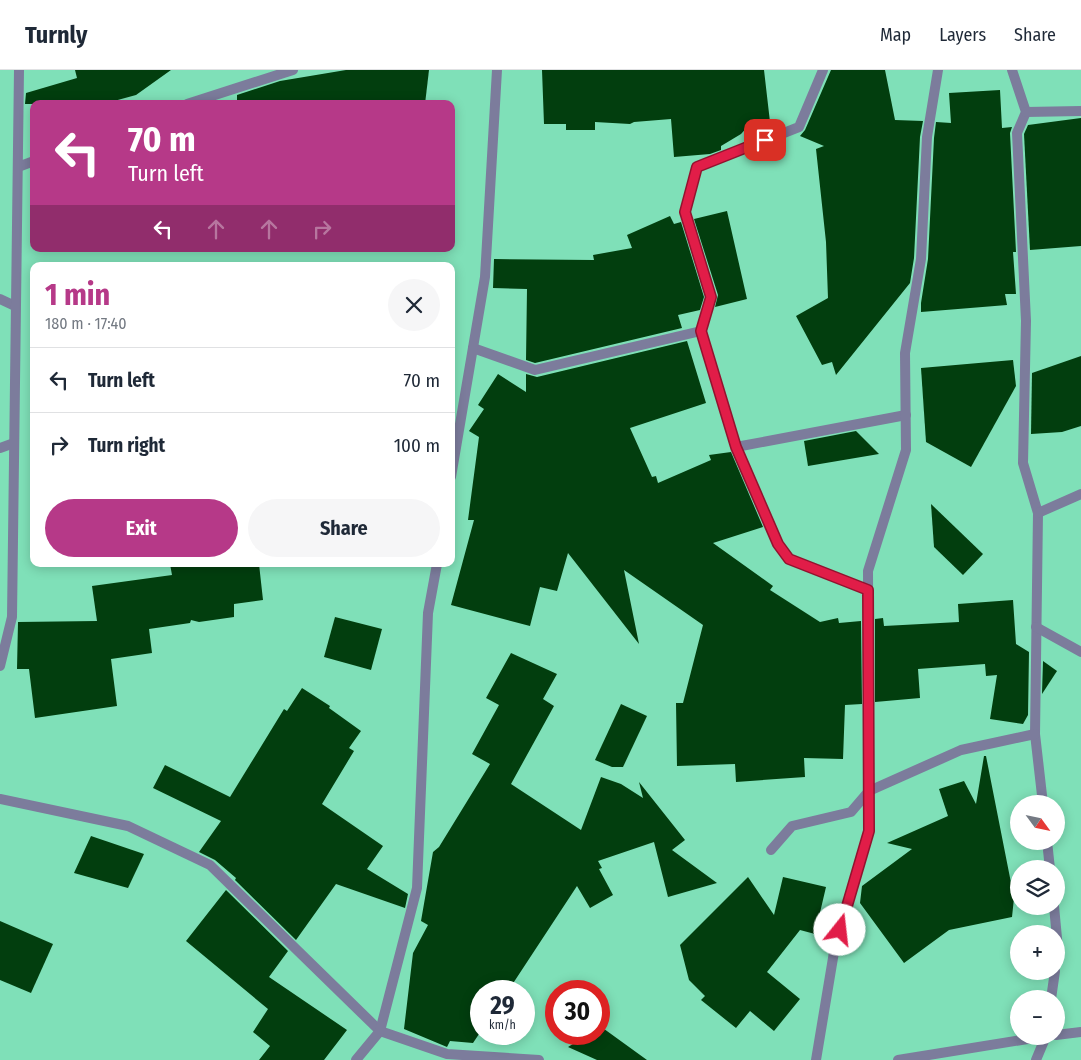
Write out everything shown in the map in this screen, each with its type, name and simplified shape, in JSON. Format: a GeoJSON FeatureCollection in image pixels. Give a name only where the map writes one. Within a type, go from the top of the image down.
{"type":"FeatureCollection","features":[{"type":"Feature","properties":{"kind":"street"},"geometry":{"type":"LineString","coordinates":[[0,666],[12,617],[19,70]]}},
{"type":"Feature","properties":{"kind":"street"},"geometry":{"type":"LineString","coordinates":[[199,100],[293,70]]}},
{"type":"Feature","properties":{"kind":"street"},"geometry":{"type":"LineString","coordinates":[[455,454],[485,277],[497,70]]}},
{"type":"Feature","properties":{"kind":"street"},"geometry":{"type":"LineString","coordinates":[[823,70],[799,126],[697,167],[685,212],[711,297],[701,331],[736,447],[778,544],[789,559],[868,590]]}},
{"type":"Feature","properties":{"kind":"street"},"geometry":{"type":"LineString","coordinates":[[816,1060],[835,946],[869,831],[868,571],[906,450],[905,353],[921,259],[927,137],[938,70]]}},
{"type":"Feature","properties":{"kind":"street"},"geometry":{"type":"LineString","coordinates":[[1012,70],[1026,112],[1017,133],[1021,184],[1026,321],[1023,463],[1038,513],[1035,734],[1042,795]]}},
{"type":"Feature","properties":{"kind":"street"},"geometry":{"type":"LineString","coordinates":[[1026,112],[1081,111]]}},
{"type":"Feature","properties":{"kind":"street"},"geometry":{"type":"LineString","coordinates":[[18,167],[30,162]]}},
{"type":"Feature","properties":{"kind":"street"},"geometry":{"type":"LineString","coordinates":[[0,299],[16,306]]}},
{"type":"Feature","properties":{"kind":"street"},"geometry":{"type":"LineString","coordinates":[[473,348],[535,370],[701,331]]}},
{"type":"Feature","properties":{"kind":"street"},"geometry":{"type":"LineString","coordinates":[[736,447],[906,415]]}},
{"type":"Feature","properties":{"kind":"street"},"geometry":{"type":"LineString","coordinates":[[0,448],[14,443]]}},
{"type":"Feature","properties":{"kind":"street"},"geometry":{"type":"LineString","coordinates":[[1038,513],[1081,494]]}},
{"type":"Feature","properties":{"kind":"street"},"geometry":{"type":"LineString","coordinates":[[356,1060],[380,1031],[417,888],[428,613],[436,567]]}},
{"type":"Feature","properties":{"kind":"street"},"geometry":{"type":"LineString","coordinates":[[1036,627],[1081,652]]}},
{"type":"Feature","properties":{"kind":"street"},"geometry":{"type":"LineString","coordinates":[[771,850],[792,826],[851,812],[869,791],[962,750],[1035,734]]}},
{"type":"Feature","properties":{"kind":"street"},"geometry":{"type":"LineString","coordinates":[[0,799],[128,826],[210,864],[380,1031],[447,1054],[539,1060]]}},
{"type":"Feature","properties":{"kind":"street"},"geometry":{"type":"LineString","coordinates":[[1065,1034],[1081,1032]]}},
{"type":"Feature","properties":{"kind":"street"},"geometry":{"type":"LineString","coordinates":[[898,1060],[1046,1036],[1036,1060]]}},
{"type":"Feature","properties":{"kind":"building"},"geometry":{"type":"Polygon","coordinates":[[[75,70],[171,70],[136,95],[118,100],[30,100],[30,104],[25,104],[26,93],[77,78],[75,70]]]}},
{"type":"Feature","properties":{"kind":"building"},"geometry":{"type":"Polygon","coordinates":[[[346,70],[429,70],[425,100],[237,100],[237,95],[280,81],[346,70]]]}},
{"type":"Feature","properties":{"kind":"building"},"geometry":{"type":"Polygon","coordinates":[[[542,70],[764,70],[770,122],[750,124],[741,134],[721,146],[721,150],[710,154],[674,157],[671,119],[634,122],[630,124],[595,122],[595,130],[566,130],[566,124],[544,124],[542,70]]]}},
{"type":"Feature","properties":{"kind":"building"},"geometry":{"type":"Polygon","coordinates":[[[831,70],[885,70],[895,120],[923,121],[920,137],[914,258],[910,283],[836,375],[832,362],[822,365],[796,316],[828,298],[826,242],[816,149],[824,146],[800,136],[805,130],[831,70]]]}},
{"type":"Feature","properties":{"kind":"building"},"geometry":{"type":"Polygon","coordinates":[[[1000,90],[1002,128],[1012,127],[1010,133],[1016,252],[1013,252],[1016,294],[1005,294],[1007,305],[921,312],[928,259],[936,122],[951,123],[949,93],[1000,90]]]}},
{"type":"Feature","properties":{"kind":"building"},"geometry":{"type":"Polygon","coordinates":[[[1081,118],[1081,246],[1030,250],[1024,134],[1028,125],[1081,118]]]}},
{"type":"Feature","properties":{"kind":"building"},"geometry":{"type":"Polygon","coordinates":[[[727,211],[747,299],[715,307],[718,295],[694,219],[727,211]]]}},
{"type":"Feature","properties":{"kind":"building"},"geometry":{"type":"Polygon","coordinates":[[[670,216],[674,224],[681,222],[704,297],[700,310],[678,315],[682,328],[535,363],[526,360],[527,289],[493,288],[494,259],[594,260],[593,255],[632,248],[627,235],[670,216]]]}},
{"type":"Feature","properties":{"kind":"building"},"geometry":{"type":"Polygon","coordinates":[[[687,341],[706,403],[630,428],[652,477],[656,476],[658,483],[711,460],[709,455],[731,452],[763,527],[713,543],[773,586],[770,590],[820,622],[838,618],[839,623],[861,621],[862,704],[845,705],[843,759],[804,758],[805,777],[736,782],[735,764],[677,766],[676,703],[683,703],[703,625],[624,570],[639,644],[568,553],[557,591],[540,587],[530,626],[451,605],[474,520],[468,520],[479,437],[469,431],[484,409],[478,405],[498,374],[526,392],[526,374],[537,377],[687,341]]]}},
{"type":"Feature","properties":{"kind":"building"},"geometry":{"type":"Polygon","coordinates":[[[1081,356],[1081,426],[1062,432],[1031,434],[1032,373],[1081,356]]]}},
{"type":"Feature","properties":{"kind":"building"},"geometry":{"type":"Polygon","coordinates":[[[1013,360],[1016,386],[971,467],[926,442],[921,368],[1013,360]]]}},
{"type":"Feature","properties":{"kind":"building"},"geometry":{"type":"Polygon","coordinates":[[[856,431],[879,454],[808,466],[804,441],[856,431]]]}},
{"type":"Feature","properties":{"kind":"building"},"geometry":{"type":"Polygon","coordinates":[[[931,504],[983,554],[963,575],[934,547],[931,504]]]}},
{"type":"Feature","properties":{"kind":"building"},"geometry":{"type":"Polygon","coordinates":[[[171,567],[259,567],[263,600],[234,604],[234,617],[199,622],[191,620],[190,623],[149,629],[152,653],[111,659],[117,706],[35,718],[29,669],[17,669],[18,622],[97,621],[92,586],[172,575],[171,567]]]}},
{"type":"Feature","properties":{"kind":"building"},"geometry":{"type":"Polygon","coordinates":[[[1013,600],[1016,644],[1029,652],[1028,715],[1023,724],[990,719],[997,675],[986,676],[985,664],[918,669],[920,698],[875,702],[875,619],[883,618],[884,626],[959,622],[958,604],[1013,600]]]}},
{"type":"Feature","properties":{"kind":"building"},"geometry":{"type":"Polygon","coordinates":[[[335,617],[382,629],[371,670],[324,657],[335,617]]]}},
{"type":"Feature","properties":{"kind":"building"},"geometry":{"type":"Polygon","coordinates":[[[511,653],[557,674],[543,699],[554,706],[511,784],[581,830],[601,777],[621,784],[643,798],[639,782],[685,840],[672,850],[717,883],[668,897],[654,842],[598,861],[602,868],[599,869],[613,895],[590,908],[577,886],[515,980],[470,980],[470,1043],[450,1041],[447,1047],[404,1029],[413,953],[428,925],[421,921],[433,852],[439,847],[490,764],[472,754],[499,705],[486,698],[511,653]]]}},
{"type":"Feature","properties":{"kind":"building"},"geometry":{"type":"Polygon","coordinates":[[[1043,661],[1057,671],[1042,694],[1043,661]]]}},
{"type":"Feature","properties":{"kind":"building"},"geometry":{"type":"Polygon","coordinates":[[[302,688],[330,706],[329,708],[361,731],[349,748],[354,751],[322,804],[383,846],[367,869],[408,894],[405,908],[336,884],[296,940],[235,880],[236,878],[215,860],[199,852],[221,821],[153,788],[165,765],[230,797],[284,709],[287,711],[302,688]]]}},
{"type":"Feature","properties":{"kind":"building"},"geometry":{"type":"Polygon","coordinates":[[[621,704],[647,716],[623,767],[612,767],[595,760],[621,704]]]}},
{"type":"Feature","properties":{"kind":"building"},"geometry":{"type":"Polygon","coordinates":[[[984,756],[986,756],[1010,878],[1010,915],[1012,915],[1012,917],[949,930],[904,963],[860,903],[862,886],[912,849],[887,843],[948,816],[939,789],[964,781],[976,804],[984,756]]]}},
{"type":"Feature","properties":{"kind":"building"},"geometry":{"type":"Polygon","coordinates":[[[91,836],[144,854],[128,888],[74,873],[91,836]]]}},
{"type":"Feature","properties":{"kind":"building"},"geometry":{"type":"Polygon","coordinates":[[[748,877],[774,915],[783,877],[826,887],[815,934],[800,930],[767,972],[800,999],[774,1031],[750,1011],[736,1028],[701,1000],[705,996],[689,980],[680,945],[748,877]]]}},
{"type":"Feature","properties":{"kind":"building"},"geometry":{"type":"Polygon","coordinates":[[[226,890],[288,951],[269,977],[347,1030],[324,1060],[259,1060],[270,1046],[253,1032],[268,1009],[186,941],[226,890]]]}},
{"type":"Feature","properties":{"kind":"building"},"geometry":{"type":"Polygon","coordinates":[[[0,921],[53,944],[31,993],[0,980],[0,921]]]}},
{"type":"Feature","properties":{"kind":"building"},"geometry":{"type":"Polygon","coordinates":[[[610,1033],[647,1060],[597,1060],[568,1047],[571,1045],[610,1045],[610,1033]]]}},
{"type":"Feature","properties":{"kind":"route"},"geometry":{"type":"LineString","coordinates":[[765,140],[697,167],[685,212],[711,297],[701,331],[736,447],[778,544],[789,559],[868,590],[869,831],[840,930]]}}]}
